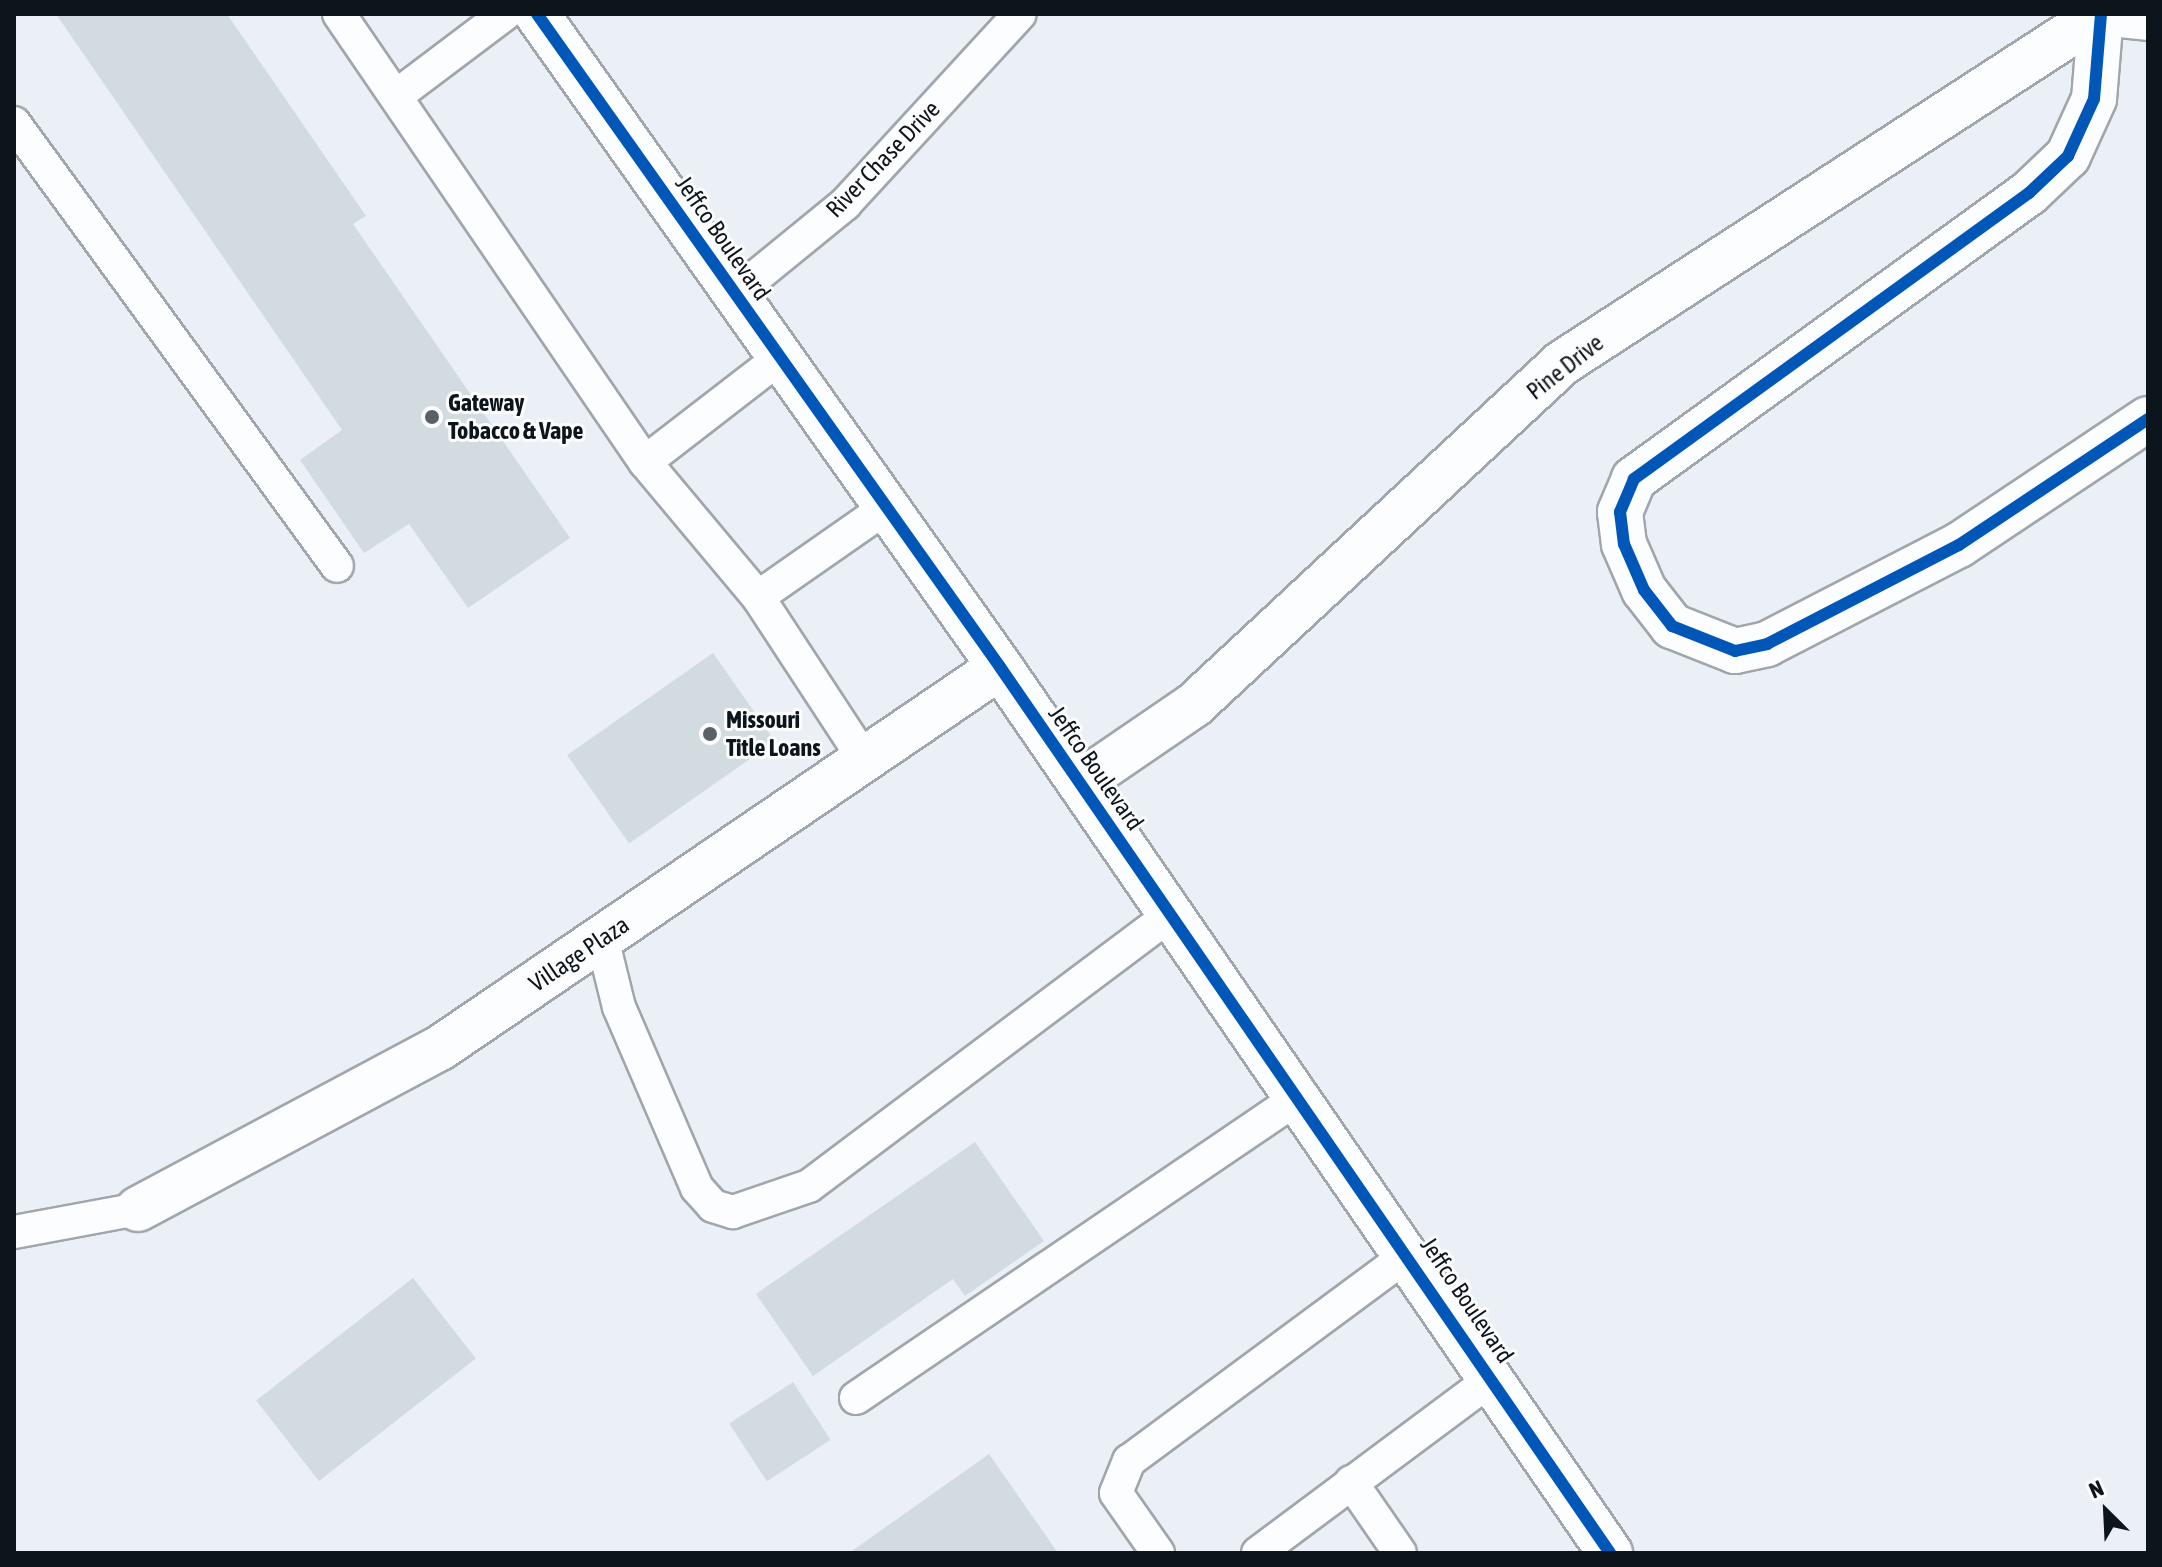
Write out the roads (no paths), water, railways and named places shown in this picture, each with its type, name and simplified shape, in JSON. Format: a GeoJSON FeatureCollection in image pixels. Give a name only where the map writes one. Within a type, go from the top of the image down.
{"type":"FeatureCollection","features":[{"type":"Feature","properties":{"kind":"street","name":"Jeffco Boulevard"},"geometry":{"type":"LineString","coordinates":[[537,14],[1000,667],[1494,1377],[1610,1553]]}},
{"type":"Feature","properties":{"kind":"street"},"geometry":{"type":"LineString","coordinates":[[2100,14],[2094,99],[2068,156],[2029,193],[1634,479],[1620,512],[1624,544],[1644,590],[1672,626],[1735,651],[1767,644],[1959,545],[2148,419]]}},
{"type":"Feature","properties":{"kind":"street","name":"Pine Drive"},"geometry":{"type":"LineString","coordinates":[[1080,783],[1194,705],[1562,363],[2100,14]]}},
{"type":"Feature","properties":{"kind":"street"},"geometry":{"type":"LineString","coordinates":[[2111,14],[2148,18]]}},
{"type":"Feature","properties":{"kind":"street","name":"Village Plaza"},"geometry":{"type":"LineString","coordinates":[[138,1209],[440,1048],[1000,667]]}},
{"type":"Feature","properties":{"kind":"lane"},"geometry":{"type":"LineString","coordinates":[[339,14],[645,462],[758,597],[864,759]]}},
{"type":"Feature","properties":{"kind":"lane"},"geometry":{"type":"LineString","coordinates":[[396,96],[505,14]]}},
{"type":"Feature","properties":{"kind":"lane","name":"River Chase Drive"},"geometry":{"type":"LineString","coordinates":[[736,293],[845,204],[1020,14]]}},
{"type":"Feature","properties":{"kind":"lane"},"geometry":{"type":"LineString","coordinates":[[14,123],[337,566]]}},
{"type":"Feature","properties":{"kind":"lane"},"geometry":{"type":"LineString","coordinates":[[645,462],[781,357]]}},
{"type":"Feature","properties":{"kind":"lane"},"geometry":{"type":"LineString","coordinates":[[758,597],[887,507]]}},
{"type":"Feature","properties":{"kind":"lane"},"geometry":{"type":"LineString","coordinates":[[602,938],[619,1007],[697,1188],[713,1206],[733,1212],[809,1186],[1171,914]]}},
{"type":"Feature","properties":{"kind":"lane"},"geometry":{"type":"LineString","coordinates":[[856,1398],[1299,1097]]}},
{"type":"Feature","properties":{"kind":"lane"},"geometry":{"type":"LineString","coordinates":[[14,1232],[138,1209]]}},
{"type":"Feature","properties":{"kind":"lane"},"geometry":{"type":"LineString","coordinates":[[1158,1553],[1116,1493],[1129,1461],[1409,1254]]}},
{"type":"Feature","properties":{"kind":"lane"},"geometry":{"type":"LineString","coordinates":[[1258,1553],[1494,1377]]}},
{"type":"Feature","properties":{"kind":"lane"},"geometry":{"type":"LineString","coordinates":[[1351,1482],[1400,1553]]}},
{"type":"Feature","properties":{"kind":"place","name":"Gateway Tobacco & Vape"},"geometry":{"type":"Point","coordinates":[432,417]}},
{"type":"Feature","properties":{"kind":"place","name":"Missouri Title Loans"},"geometry":{"type":"Point","coordinates":[710,734]}}]}
